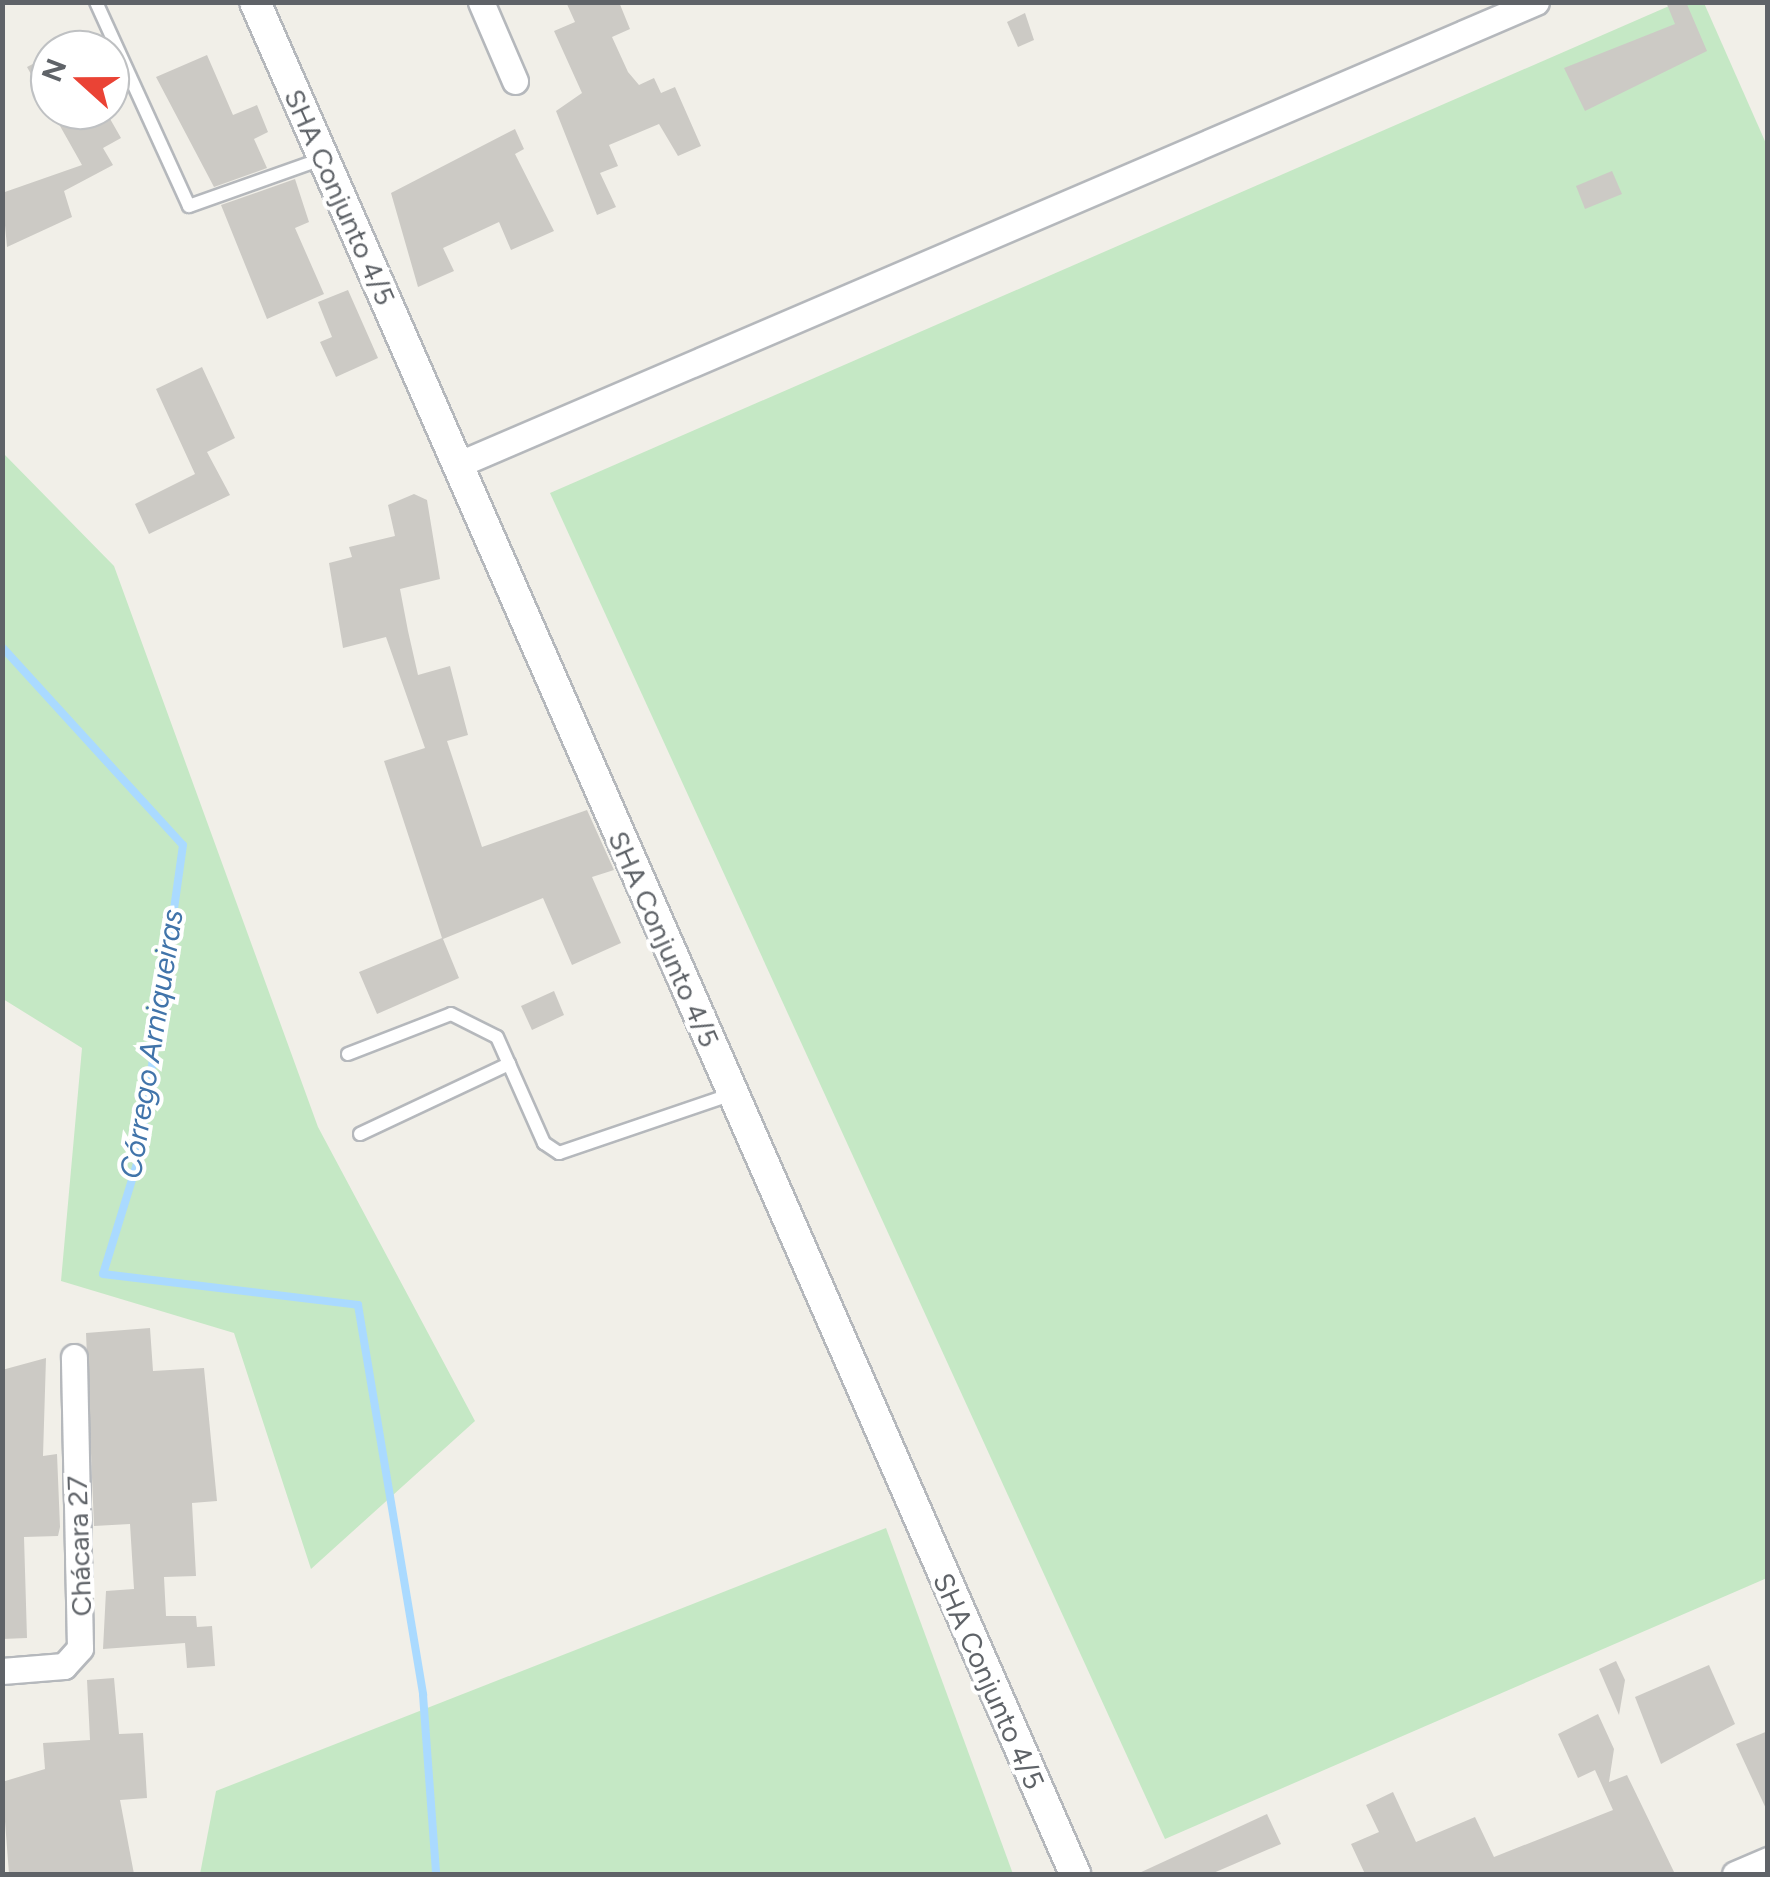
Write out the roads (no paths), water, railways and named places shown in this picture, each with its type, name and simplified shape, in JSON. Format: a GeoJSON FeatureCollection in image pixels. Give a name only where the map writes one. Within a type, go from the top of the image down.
{"type":"FeatureCollection","features":[{"type":"Feature","properties":{"kind":"street","name":"SHA Conjunto 4/5"},"geometry":{"type":"LineString","coordinates":[[255,2],[1075,1874]]}},
{"type":"Feature","properties":{"kind":"street"},"geometry":{"type":"LineString","coordinates":[[481,2],[516,81]]}},
{"type":"Feature","properties":{"kind":"street"},"geometry":{"type":"LineString","coordinates":[[457,465],[1536,2]]}},
{"type":"Feature","properties":{"kind":"street","name":"Chácara 27"},"geometry":{"type":"LineString","coordinates":[[2,1671],[64,1666],[80,1648],[74,1357]]}},
{"type":"Feature","properties":{"kind":"street"},"geometry":{"type":"LineString","coordinates":[[1735,1874],[1768,1860]]}},
{"type":"Feature","properties":{"kind":"lane"},"geometry":{"type":"LineString","coordinates":[[96,2],[190,206],[323,158]]}},
{"type":"Feature","properties":{"kind":"lane"},"geometry":{"type":"LineString","coordinates":[[348,1054],[444,1010],[497,1037],[544,1142],[559,1154],[732,1094]]}},
{"type":"Feature","properties":{"kind":"lane"},"geometry":{"type":"LineString","coordinates":[[360,1134],[509,1064]]}},
{"type":"Feature","properties":{"kind":"waterway","name":"Córrego Arniqueiras"},"geometry":{"type":"LineString","coordinates":[[2,647],[183,845],[139,1157],[103,1274],[358,1305],[423,1695],[436,1874]]}}]}
